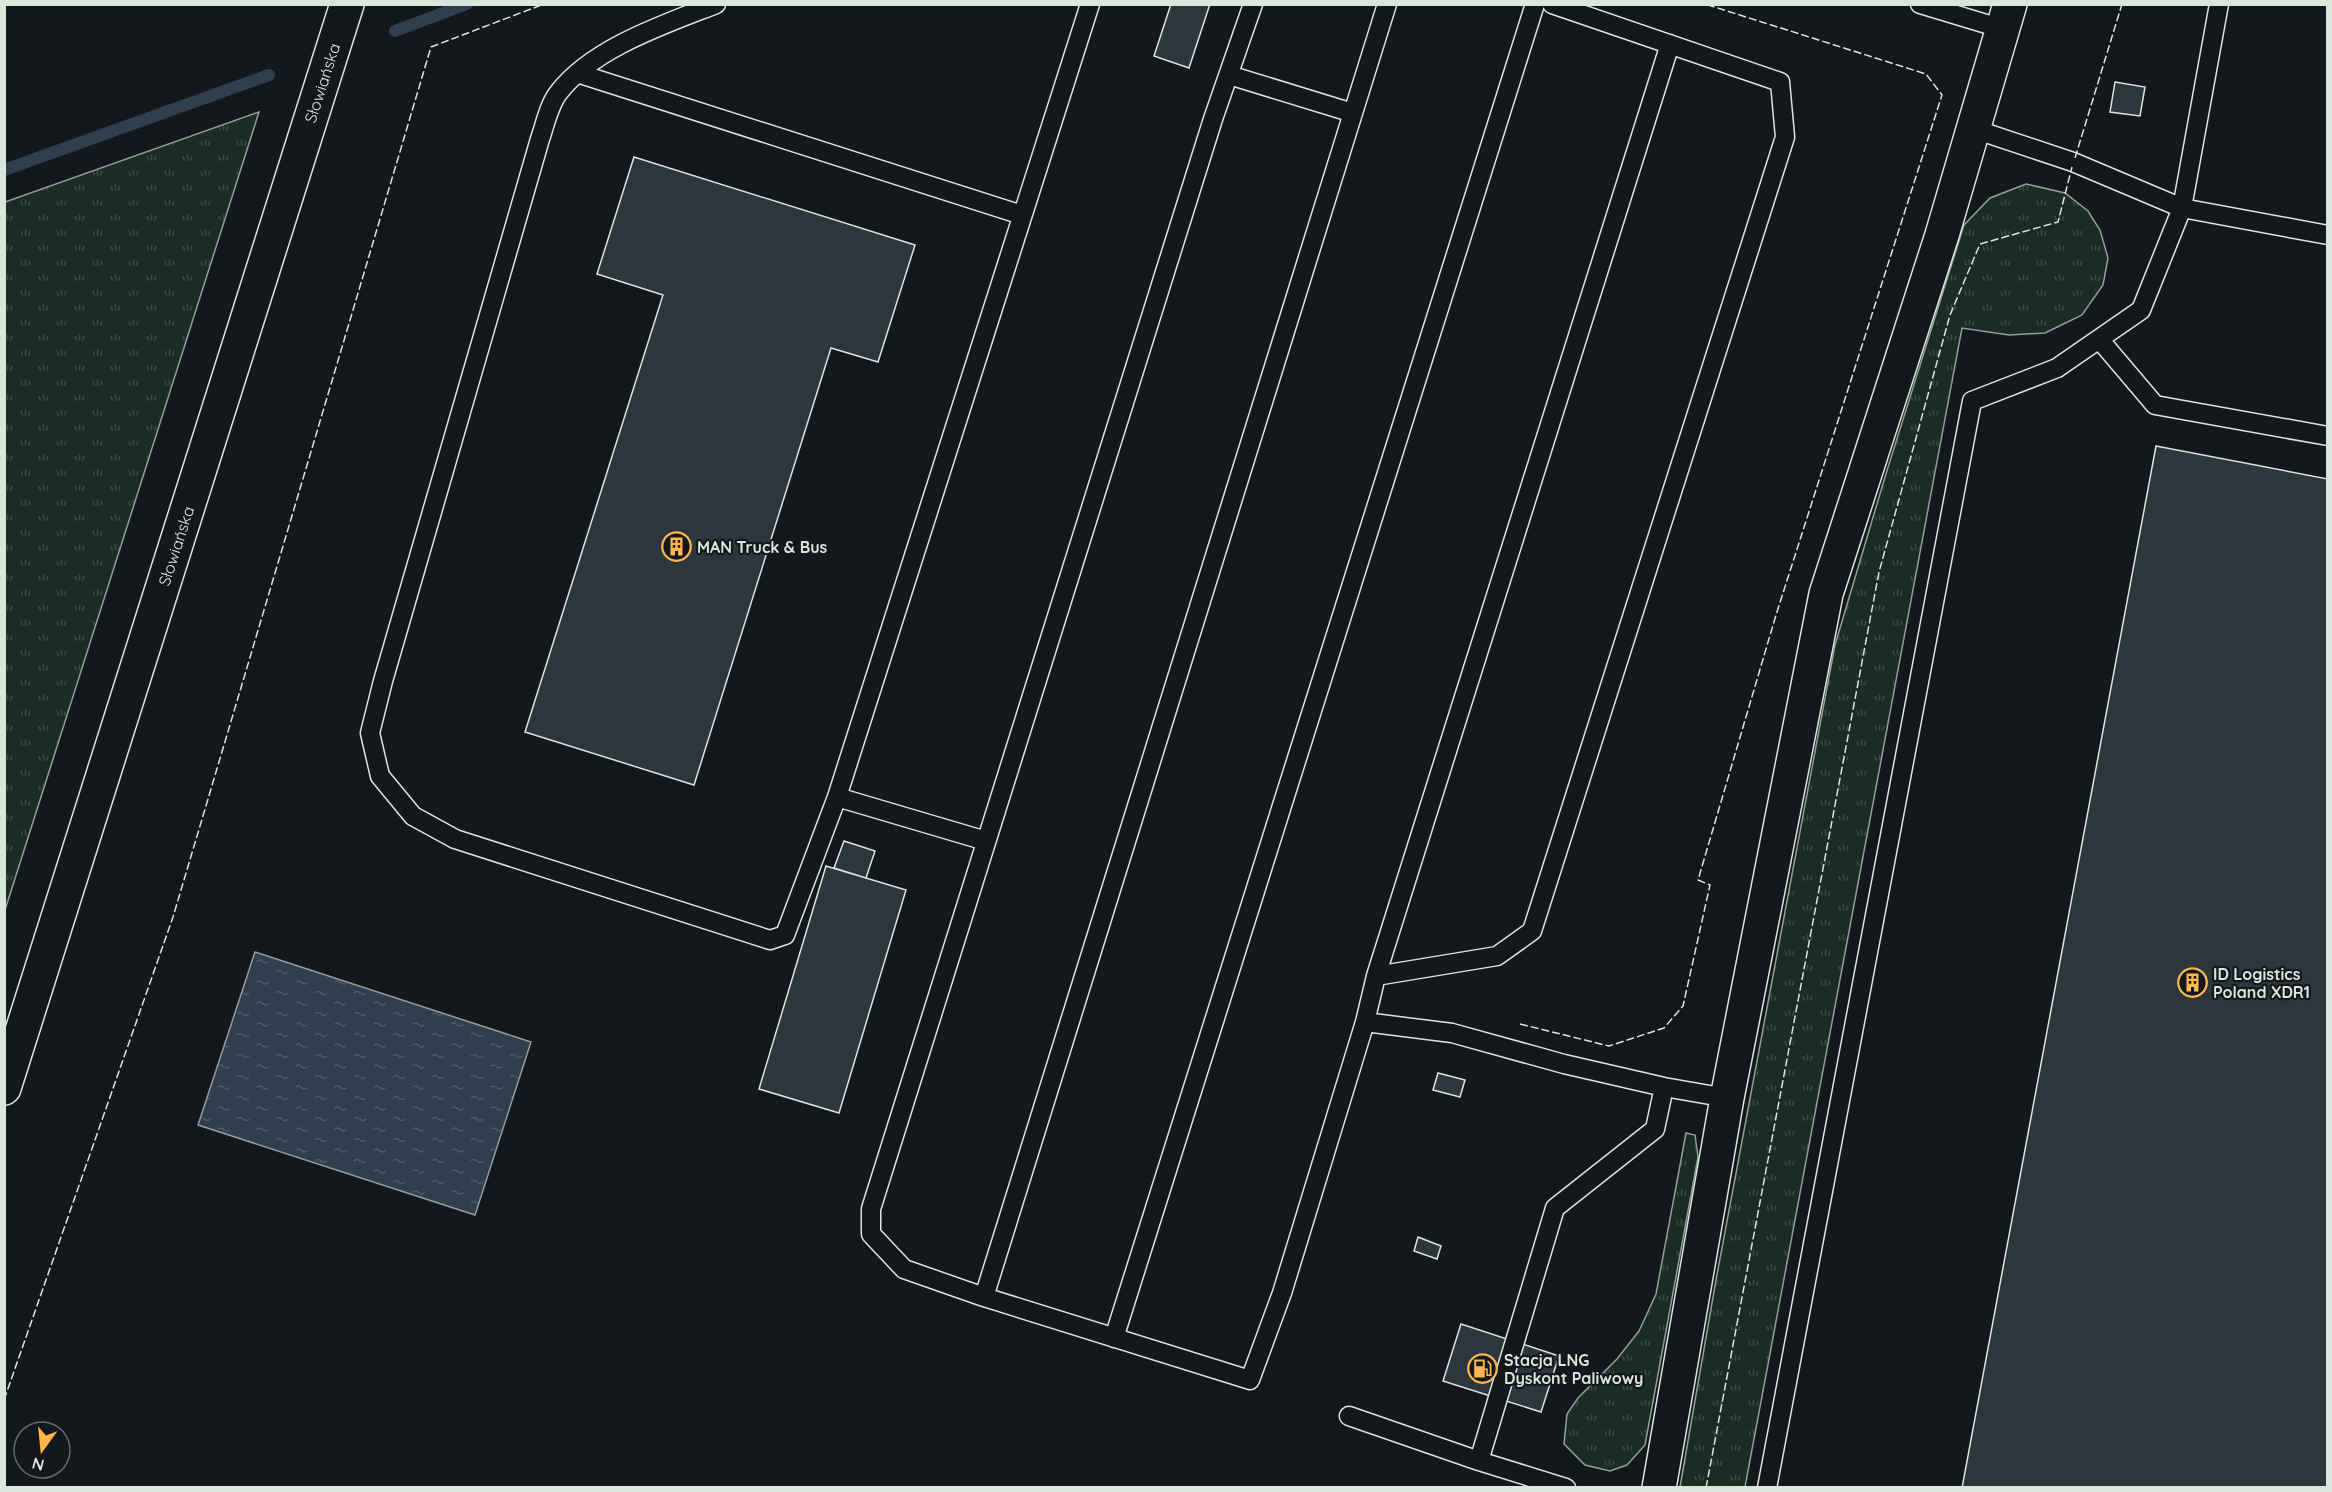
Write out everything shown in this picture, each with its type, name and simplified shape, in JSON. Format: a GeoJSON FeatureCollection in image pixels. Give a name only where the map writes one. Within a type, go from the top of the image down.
{"type":"FeatureCollection","features":[{"type":"Feature","properties":{"kind":"street","name":"Słowiańska"},"geometry":{"type":"LineString","coordinates":[[4,1088],[347,4]]}},
{"type":"Feature","properties":{"kind":"street"},"geometry":{"type":"LineString","coordinates":[[1659,1488],[1727,1098],[1826,594],[1974,129],[2007,17]]}},
{"type":"Feature","properties":{"kind":"lane"},"geometry":{"type":"LineString","coordinates":[[717,4],[656,27],[587,63],[558,93],[540,140],[382,681],[370,733],[380,776],[412,816],[455,840],[770,940],[785,935],[837,797],[1090,4]]}},
{"type":"Feature","properties":{"kind":"lane"},"geometry":{"type":"LineString","coordinates":[[1253,4],[1210,130],[871,1209],[871,1234],[904,1269],[984,1297],[1250,1380],[1282,1293],[1365,1022],[1376,976],[1670,44]]}},
{"type":"Feature","properties":{"kind":"lane"},"geometry":{"type":"LineString","coordinates":[[984,1297],[1387,4]]}},
{"type":"Feature","properties":{"kind":"lane"},"geometry":{"type":"LineString","coordinates":[[1114,1338],[1535,4]]}},
{"type":"Feature","properties":{"kind":"lane"},"geometry":{"type":"LineString","coordinates":[[1376,976],[1497,956],[1532,931],[1785,137],[1780,82],[1552,4]]}},
{"type":"Feature","properties":{"kind":"lane"},"geometry":{"type":"LineString","coordinates":[[1920,4],[2007,17]]}},
{"type":"Feature","properties":{"kind":"lane"},"geometry":{"type":"LineString","coordinates":[[1767,1488],[1972,401],[2057,368],[2141,310],[2182,208],[2219,4]]}},
{"type":"Feature","properties":{"kind":"lane"},"geometry":{"type":"LineString","coordinates":[[578,73],[1022,215]]}},
{"type":"Feature","properties":{"kind":"lane"},"geometry":{"type":"LineString","coordinates":[[1229,75],[1353,112]]}},
{"type":"Feature","properties":{"kind":"lane"},"geometry":{"type":"LineString","coordinates":[[1974,129],[2073,162],[2182,208],[2328,235]]}},
{"type":"Feature","properties":{"kind":"lane"},"geometry":{"type":"LineString","coordinates":[[2099,339],[2155,405],[2328,436]]}},
{"type":"Feature","properties":{"kind":"lane"},"geometry":{"type":"LineString","coordinates":[[837,797],[986,842]]}},
{"type":"Feature","properties":{"kind":"lane"},"geometry":{"type":"LineString","coordinates":[[1365,1022],[1452,1033],[1564,1064],[1664,1087],[1727,1098]]}},
{"type":"Feature","properties":{"kind":"lane"},"geometry":{"type":"LineString","coordinates":[[1479,1461],[1555,1208],[1655,1129],[1664,1087]]}},
{"type":"Feature","properties":{"kind":"lane"},"geometry":{"type":"LineString","coordinates":[[1349,1416],[1566,1488]]}},
{"type":"Feature","properties":{"kind":"green space"},"geometry":{"type":"Polygon","coordinates":[[[259,112],[5,910],[5,202],[259,112]]]}},
{"type":"Feature","properties":{"kind":"green space"},"geometry":{"type":"Polygon","coordinates":[[[2026,184],[2065,193],[2088,211],[2100,230],[2108,258],[2103,285],[2082,315],[2045,333],[2009,335],[1962,328],[1745,1487],[1680,1487],[1716,1280],[1835,645],[1964,225],[1990,198],[2026,184]]]}},
{"type":"Feature","properties":{"kind":"green space"},"geometry":{"type":"Polygon","coordinates":[[[1686,1133],[1695,1135],[1698,1157],[1645,1445],[1627,1465],[1610,1471],[1585,1465],[1564,1444],[1567,1414],[1578,1398],[1617,1359],[1639,1331],[1656,1294],[1686,1133]]]}},
{"type":"Feature","properties":{"kind":"water"},"geometry":{"type":"Polygon","coordinates":[[[255,952],[531,1042],[475,1215],[198,1125],[255,952]]]}},
{"type":"Feature","properties":{"kind":"building"},"geometry":{"type":"Polygon","coordinates":[[[1171,4],[1210,4],[1189,68],[1154,56],[1171,4]]]}},
{"type":"Feature","properties":{"kind":"building"},"geometry":{"type":"Polygon","coordinates":[[[2115,82],[2145,87],[2140,116],[2110,112],[2115,82]]]}},
{"type":"Feature","properties":{"kind":"building","name":"MAN Truck & Bus"},"geometry":{"type":"Polygon","coordinates":[[[634,157],[915,245],[878,362],[831,348],[694,785],[525,732],[663,295],[597,274],[634,157]]]}},
{"type":"Feature","properties":{"kind":"building","name":"ID Logistics Poland XDR1"},"geometry":{"type":"Polygon","coordinates":[[[2156,446],[2328,479],[2328,1488],[1962,1488],[2156,446]]]}},
{"type":"Feature","properties":{"kind":"building"},"geometry":{"type":"Polygon","coordinates":[[[844,841],[875,851],[866,878],[834,868],[844,841]]]}},
{"type":"Feature","properties":{"kind":"building"},"geometry":{"type":"Polygon","coordinates":[[[826,866],[906,890],[839,1113],[759,1089],[826,866]]]}},
{"type":"Feature","properties":{"kind":"building"},"geometry":{"type":"Polygon","coordinates":[[[1438,1073],[1465,1080],[1460,1097],[1433,1090],[1438,1073]]]}},
{"type":"Feature","properties":{"kind":"building"},"geometry":{"type":"Polygon","coordinates":[[[1418,1237],[1441,1246],[1437,1259],[1414,1251],[1418,1237]]]}},
{"type":"Feature","properties":{"kind":"building"},"geometry":{"type":"Polygon","coordinates":[[[1461,1324],[1559,1356],[1541,1412],[1443,1381],[1461,1324]]]}},
{"type":"Feature","properties":{"kind":"waterway"},"geometry":{"type":"LineString","coordinates":[[395,31],[467,4]]}},
{"type":"Feature","properties":{"kind":"waterway"},"geometry":{"type":"LineString","coordinates":[[4,170],[269,75]]}},
{"type":"Feature","properties":{"kind":"fence"},"geometry":{"type":"LineString","coordinates":[[4,1400],[173,917],[431,47],[544,4]]}},
{"type":"Feature","properties":{"kind":"fence"},"geometry":{"type":"LineString","coordinates":[[1520,1024],[1609,1046],[1664,1028],[1683,1006],[1710,885],[1698,880],[1776,615],[1942,95],[1926,74],[1705,4]]}},
{"type":"Feature","properties":{"kind":"fence"},"geometry":{"type":"LineString","coordinates":[[2075,158],[2122,4]]}},
{"type":"Feature","properties":{"kind":"fence"},"geometry":{"type":"LineString","coordinates":[[1706,1488],[1879,572],[1950,315],[1980,244],[2058,222],[2072,167]]}},
{"type":"Feature","properties":{"kind":"place","name":"MAN Truck & Bus"},"geometry":{"type":"Point","coordinates":[676,547]}},
{"type":"Feature","properties":{"kind":"place","name":"ID Logistics Poland XDR1"},"geometry":{"type":"Point","coordinates":[2192,983]}},
{"type":"Feature","properties":{"kind":"place","name":"Stacja LNG Dyskont Paliwowy"},"geometry":{"type":"Point","coordinates":[1483,1369]}}]}
